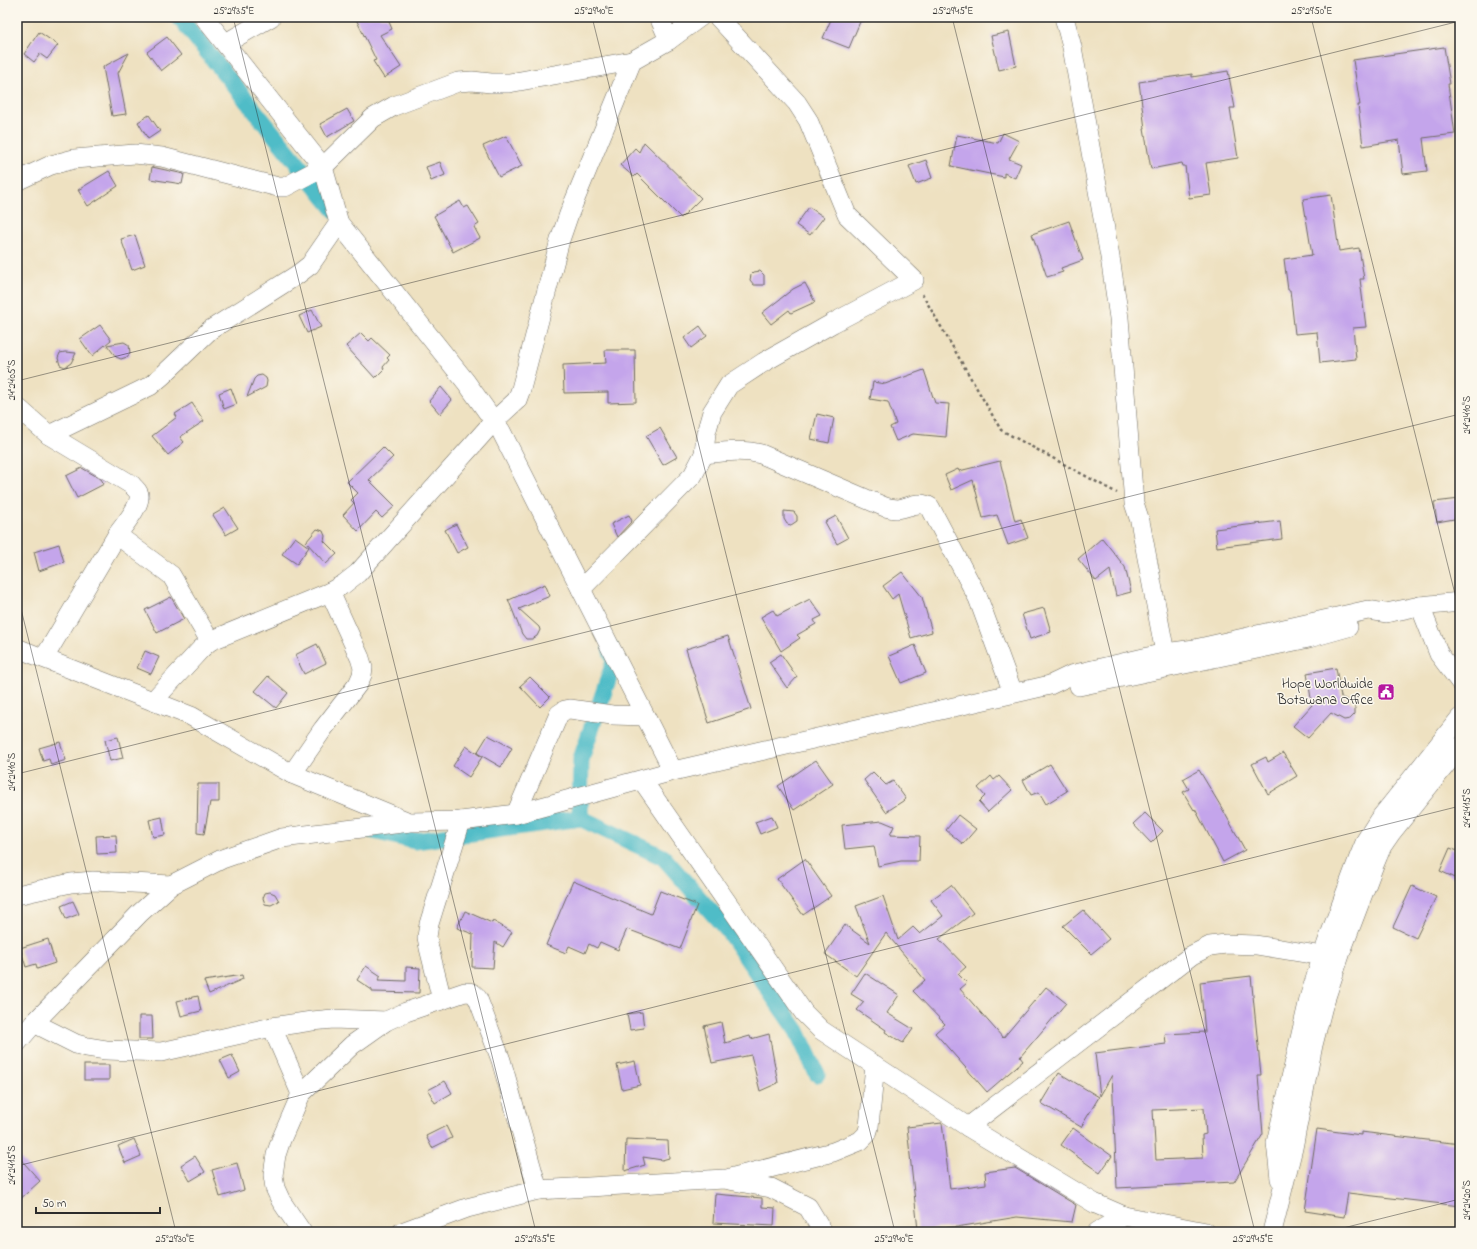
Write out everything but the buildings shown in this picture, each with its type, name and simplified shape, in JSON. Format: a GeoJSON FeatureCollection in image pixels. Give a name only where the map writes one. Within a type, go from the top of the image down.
{"type":"FeatureCollection","features":[{"type":"Feature","properties":{"kind":"street"},"geometry":{"type":"LineString","coordinates":[[204,17],[323,167],[339,223],[466,382],[501,431],[596,616],[673,771]]}},
{"type":"Feature","properties":{"kind":"street"},"geometry":{"type":"LineString","coordinates":[[226,43],[271,17]]}},
{"type":"Feature","properties":{"kind":"street"},"geometry":{"type":"LineString","coordinates":[[659,17],[669,40]]}},
{"type":"Feature","properties":{"kind":"street"},"geometry":{"type":"LineString","coordinates":[[17,181],[51,165],[74,159],[135,154],[162,157],[278,187],[285,187],[323,167],[373,118],[394,106],[458,82],[472,81],[491,84],[509,83],[632,61],[669,40],[700,17]]}},
{"type":"Feature","properties":{"kind":"street"},"geometry":{"type":"LineString","coordinates":[[581,589],[693,475],[704,454],[706,433],[712,412],[729,385],[764,362],[914,280],[847,215],[808,120],[797,102],[718,17]]}},
{"type":"Feature","properties":{"kind":"street"},"geometry":{"type":"LineString","coordinates":[[1064,17],[1072,47],[1110,257],[1119,318],[1134,503],[1140,522],[1165,653]]}},
{"type":"Feature","properties":{"kind":"street"},"geometry":{"type":"LineString","coordinates":[[153,701],[210,641],[330,592],[344,584],[358,573],[494,421],[517,400],[560,240],[569,214],[632,61]]}},
{"type":"Feature","properties":{"kind":"street"},"geometry":{"type":"LineString","coordinates":[[49,435],[150,386],[210,330],[297,276],[310,265],[339,223]]}},
{"type":"Feature","properties":{"kind":"street"},"geometry":{"type":"LineString","coordinates":[[17,407],[49,435],[132,485],[139,495],[139,503],[117,535],[44,658]]}},
{"type":"Feature","properties":{"kind":"street"},"geometry":{"type":"LineString","coordinates":[[704,454],[739,450],[751,451],[885,507],[899,509],[923,503],[930,507],[978,598],[1013,693]]}},
{"type":"Feature","properties":{"kind":"street"},"geometry":{"type":"LineString","coordinates":[[117,535],[171,575],[210,641]]}},
{"type":"Feature","properties":{"kind":"street"},"geometry":{"type":"LineString","coordinates":[[292,774],[323,729],[358,684],[362,675],[363,668],[360,658],[330,592]]}},
{"type":"Feature","properties":{"kind":"street"},"geometry":{"type":"LineString","coordinates":[[1050,685],[1074,686],[1196,655],[1307,631],[1370,622],[1386,613],[1420,606],[1460,602]]}},
{"type":"Feature","properties":{"kind":"street"},"geometry":{"type":"LineString","coordinates":[[1420,606],[1439,654],[1460,682]]}},
{"type":"Feature","properties":{"kind":"street"},"geometry":{"type":"LineString","coordinates":[[17,648],[191,716],[292,774],[410,822]]}},
{"type":"Feature","properties":{"kind":"street"},"geometry":{"type":"LineString","coordinates":[[17,1043],[34,1023],[140,913],[171,885],[222,859],[282,838],[410,822],[461,821],[516,814],[673,771],[1050,685],[1071,675],[1165,653],[1196,655]]}},
{"type":"Feature","properties":{"kind":"street"},"geometry":{"type":"LineString","coordinates":[[516,814],[562,712],[570,709],[612,715],[645,716]]}},
{"type":"Feature","properties":{"kind":"street"},"geometry":{"type":"LineString","coordinates":[[1330,961],[1327,943],[1366,840],[1378,821],[1458,726]]}},
{"type":"Feature","properties":{"kind":"street"},"geometry":{"type":"LineString","coordinates":[[1272,1232],[1281,1193],[1276,1143],[1310,995],[1330,961],[1382,846],[1460,747]]}},
{"type":"Feature","properties":{"kind":"street"},"geometry":{"type":"LineString","coordinates":[[642,780],[804,1012],[820,1030],[968,1127],[1094,1203],[1124,1216],[1206,1232]]}},
{"type":"Feature","properties":{"kind":"street"},"geometry":{"type":"LineString","coordinates":[[442,1000],[427,937],[429,924],[461,821]]}},
{"type":"Feature","properties":{"kind":"street"},"geometry":{"type":"LineString","coordinates":[[17,895],[71,883],[93,881],[171,885]]}},
{"type":"Feature","properties":{"kind":"street"},"geometry":{"type":"LineString","coordinates":[[968,1127],[1201,950],[1210,946],[1226,944],[1256,945],[1330,961]]}},
{"type":"Feature","properties":{"kind":"street"},"geometry":{"type":"LineString","coordinates":[[302,1232],[281,1201],[275,1188],[273,1175],[276,1155],[281,1140],[301,1094],[352,1045],[386,1021],[406,1012],[465,992],[475,994],[478,999],[501,1060],[538,1190]]}},
{"type":"Feature","properties":{"kind":"street"},"geometry":{"type":"LineString","coordinates":[[34,1023],[76,1044],[87,1047],[106,1050],[161,1052],[272,1027],[334,1019],[386,1021]]}},
{"type":"Feature","properties":{"kind":"street"},"geometry":{"type":"LineString","coordinates":[[272,1027],[301,1094]]}},
{"type":"Feature","properties":{"kind":"street"},"geometry":{"type":"LineString","coordinates":[[402,1232],[467,1208],[538,1190],[724,1179],[833,1152],[860,1141],[867,1134],[875,1065]]}},
{"type":"Feature","properties":{"kind":"street"},"geometry":{"type":"LineString","coordinates":[[724,1179],[771,1188],[808,1207],[823,1232]]}},
{"type":"Feature","properties":{"kind":"street"},"geometry":{"type":"LineString","coordinates":[[1097,1232],[1124,1216]]}},
{"type":"Feature","properties":{"kind":"path"},"geometry":{"type":"LineString","coordinates":[[914,280],[1001,430],[1134,503]]}},
{"type":"Feature","properties":{"kind":"waterway"},"geometry":{"type":"LineString","coordinates":[[179,17],[335,210]]}},
{"type":"Feature","properties":{"kind":"waterway"},"geometry":{"type":"LineString","coordinates":[[580,818],[581,759],[614,662],[610,648]]}},
{"type":"Feature","properties":{"kind":"waterway"},"geometry":{"type":"LineString","coordinates":[[366,829],[415,841],[580,818],[663,857],[728,931],[797,1031],[817,1074]]}},
{"type":"Feature","properties":{"kind":"place","name":"Hope Worldwide Botswana Office"},"geometry":{"type":"Point","coordinates":[1386,692]}}]}
